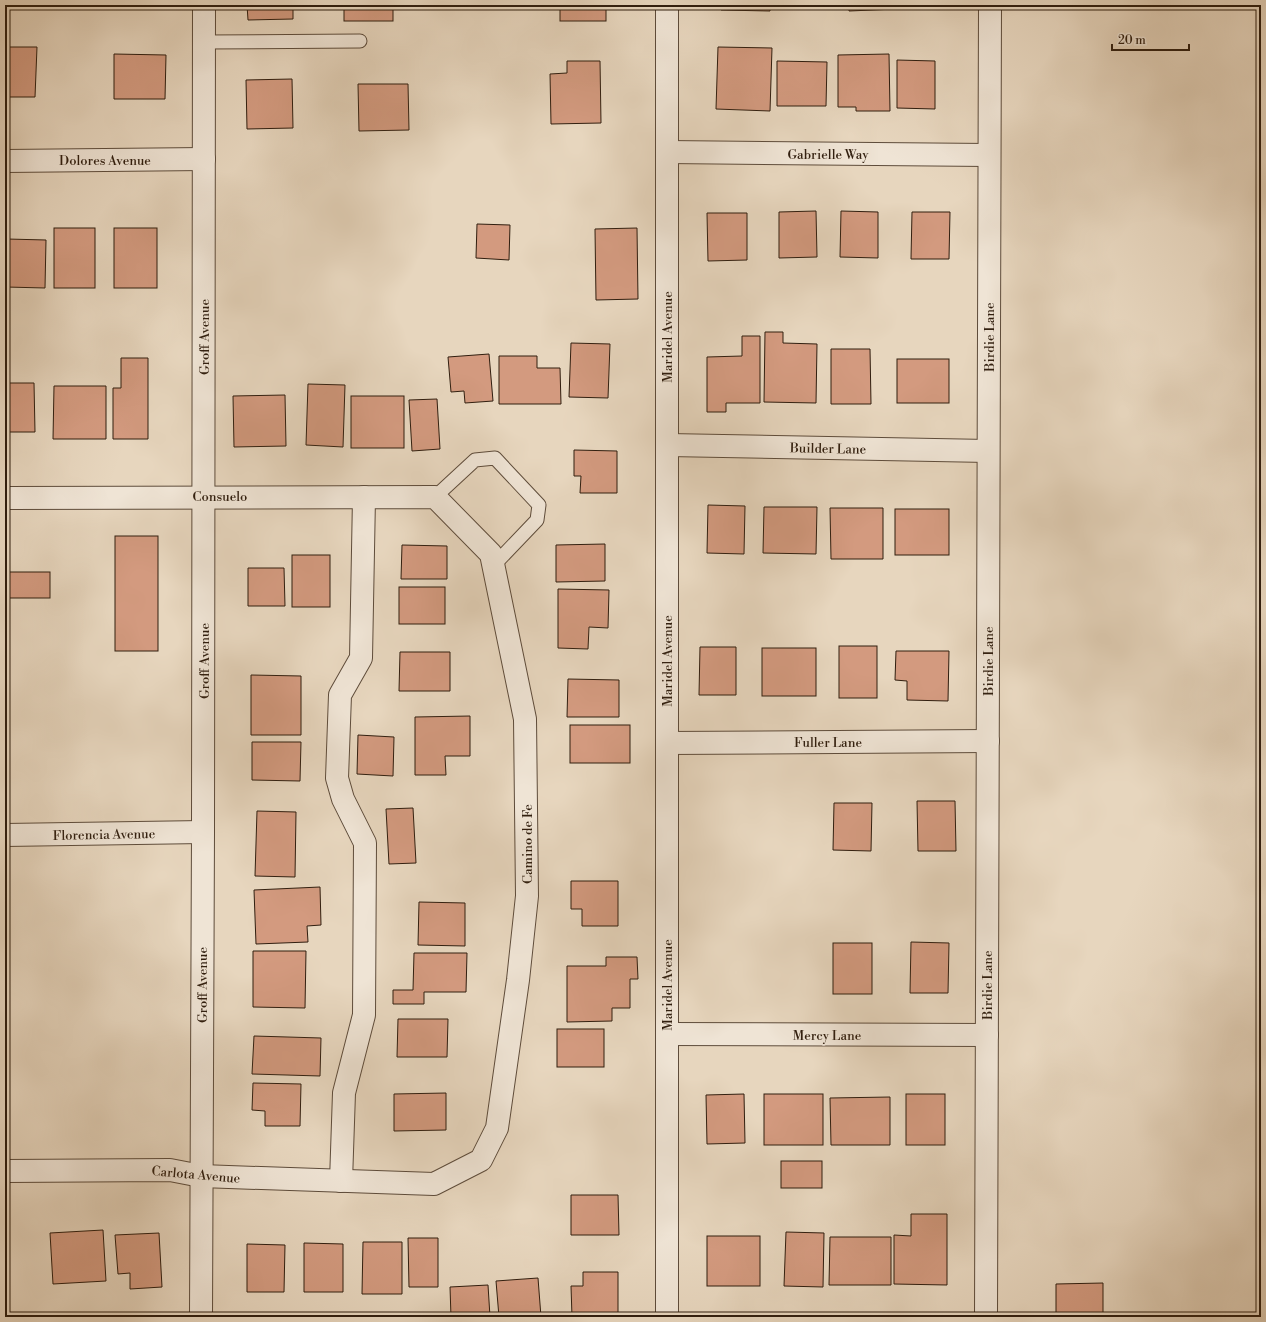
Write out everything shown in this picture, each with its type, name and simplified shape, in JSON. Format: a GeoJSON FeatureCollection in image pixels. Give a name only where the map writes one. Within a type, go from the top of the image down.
{"type":"FeatureCollection","features":[{"type":"Feature","properties":{"kind":"street","name":"Groff Avenue"},"geometry":{"type":"LineString","coordinates":[[201,1317],[204,5]]}},
{"type":"Feature","properties":{"kind":"street","name":"Maridel Avenue"},"geometry":{"type":"LineString","coordinates":[[667,5],[667,1317]]}},
{"type":"Feature","properties":{"kind":"street","name":"Birdie Lane"},"geometry":{"type":"LineString","coordinates":[[986,1317],[990,5]]}},
{"type":"Feature","properties":{"kind":"street","name":"Gabrielle Way"},"geometry":{"type":"LineString","coordinates":[[667,152],[989,155]]}},
{"type":"Feature","properties":{"kind":"street","name":"Dolores Avenue"},"geometry":{"type":"LineString","coordinates":[[5,161],[204,159]]}},
{"type":"Feature","properties":{"kind":"street","name":"Builder Lane"},"geometry":{"type":"LineString","coordinates":[[668,445],[988,451]]}},
{"type":"Feature","properties":{"kind":"street","name":"Consuelo"},"geometry":{"type":"LineString","coordinates":[[5,498],[204,496],[434,497]]}},
{"type":"Feature","properties":{"kind":"street"},"geometry":{"type":"LineString","coordinates":[[341,1181],[344,1093],[364,1015],[365,843],[343,800],[337,778],[340,695],[361,658],[364,497]]}},
{"type":"Feature","properties":{"kind":"street","name":"Camino de Fe"},"geometry":{"type":"LineString","coordinates":[[434,497],[491,554],[526,719],[527,896],[518,980],[497,1128],[481,1160],[434,1184]]}},
{"type":"Feature","properties":{"kind":"street","name":"Fuller Lane"},"geometry":{"type":"LineString","coordinates":[[667,743],[988,741]]}},
{"type":"Feature","properties":{"kind":"street","name":"Florencia Avenue"},"geometry":{"type":"LineString","coordinates":[[5,835],[203,832]]}},
{"type":"Feature","properties":{"kind":"street","name":"Mercy Lane"},"geometry":{"type":"LineString","coordinates":[[668,1034],[987,1035]]}},
{"type":"Feature","properties":{"kind":"street","name":"Carlota Avenue"},"geometry":{"type":"LineString","coordinates":[[5,1171],[170,1170],[201,1176],[434,1184]]}},
{"type":"Feature","properties":{"kind":"lane"},"geometry":{"type":"LineString","coordinates":[[204,42],[360,41]]}},
{"type":"Feature","properties":{"kind":"lane"},"geometry":{"type":"LineString","coordinates":[[434,497],[474,460],[495,458],[539,505],[537,520],[493,566]]}},
{"type":"Feature","properties":{"kind":"building"},"geometry":{"type":"Polygon","coordinates":[[[247,5],[293,5],[293,19],[248,20],[247,5]]]}},
{"type":"Feature","properties":{"kind":"building"},"geometry":{"type":"Polygon","coordinates":[[[344,5],[393,5],[393,21],[344,21],[344,5]]]}},
{"type":"Feature","properties":{"kind":"building"},"geometry":{"type":"Polygon","coordinates":[[[560,5],[606,5],[606,21],[560,21],[560,5]]]}},
{"type":"Feature","properties":{"kind":"building"},"geometry":{"type":"Polygon","coordinates":[[[721,5],[770,5],[770,11],[721,10],[721,5]]]}},
{"type":"Feature","properties":{"kind":"building"},"geometry":{"type":"Polygon","coordinates":[[[849,5],[896,5],[896,9],[849,11],[849,5]]]}},
{"type":"Feature","properties":{"kind":"building"},"geometry":{"type":"Polygon","coordinates":[[[5,47],[37,47],[35,97],[5,97],[5,47]]]}},
{"type":"Feature","properties":{"kind":"building"},"geometry":{"type":"Polygon","coordinates":[[[718,47],[772,48],[770,111],[716,109],[718,47]]]}},
{"type":"Feature","properties":{"kind":"building"},"geometry":{"type":"Polygon","coordinates":[[[114,54],[166,55],[165,99],[114,99],[114,54]]]}},
{"type":"Feature","properties":{"kind":"building"},"geometry":{"type":"Polygon","coordinates":[[[889,54],[890,111],[856,111],[856,107],[838,107],[838,55],[889,54]]]}},
{"type":"Feature","properties":{"kind":"building"},"geometry":{"type":"Polygon","coordinates":[[[897,60],[935,61],[935,109],[897,108],[897,60]]]}},
{"type":"Feature","properties":{"kind":"building"},"geometry":{"type":"Polygon","coordinates":[[[567,61],[600,61],[601,123],[551,124],[550,74],[567,73],[567,61]]]}},
{"type":"Feature","properties":{"kind":"building"},"geometry":{"type":"Polygon","coordinates":[[[777,61],[827,62],[826,106],[777,106],[777,61]]]}},
{"type":"Feature","properties":{"kind":"building"},"geometry":{"type":"Polygon","coordinates":[[[292,79],[293,128],[247,129],[246,80],[292,79]]]}},
{"type":"Feature","properties":{"kind":"building"},"geometry":{"type":"Polygon","coordinates":[[[358,84],[408,84],[409,130],[359,131],[358,84]]]}},
{"type":"Feature","properties":{"kind":"building"},"geometry":{"type":"Polygon","coordinates":[[[816,211],[817,257],[779,258],[779,212],[816,211]]]}},
{"type":"Feature","properties":{"kind":"building"},"geometry":{"type":"Polygon","coordinates":[[[841,211],[878,212],[878,258],[840,257],[841,211]]]}},
{"type":"Feature","properties":{"kind":"building"},"geometry":{"type":"Polygon","coordinates":[[[912,212],[950,212],[949,259],[911,259],[912,212]]]}},
{"type":"Feature","properties":{"kind":"building"},"geometry":{"type":"Polygon","coordinates":[[[707,213],[747,213],[747,260],[708,261],[707,213]]]}},
{"type":"Feature","properties":{"kind":"building"},"geometry":{"type":"Polygon","coordinates":[[[477,224],[510,225],[509,260],[476,258],[477,224]]]}},
{"type":"Feature","properties":{"kind":"building"},"geometry":{"type":"Polygon","coordinates":[[[54,228],[95,228],[95,288],[54,288],[54,228]]]}},
{"type":"Feature","properties":{"kind":"building"},"geometry":{"type":"Polygon","coordinates":[[[114,228],[157,228],[157,288],[114,288],[114,228]]]}},
{"type":"Feature","properties":{"kind":"building"},"geometry":{"type":"Polygon","coordinates":[[[637,228],[638,299],[596,300],[595,229],[637,228]]]}},
{"type":"Feature","properties":{"kind":"building"},"geometry":{"type":"Polygon","coordinates":[[[7,239],[46,240],[45,288],[6,287],[7,239]]]}},
{"type":"Feature","properties":{"kind":"building"},"geometry":{"type":"Polygon","coordinates":[[[765,332],[783,332],[783,343],[817,344],[816,403],[764,402],[765,332]]]}},
{"type":"Feature","properties":{"kind":"building"},"geometry":{"type":"Polygon","coordinates":[[[742,336],[760,336],[760,403],[726,403],[726,412],[707,412],[707,357],[742,356],[742,336]]]}},
{"type":"Feature","properties":{"kind":"building"},"geometry":{"type":"Polygon","coordinates":[[[571,343],[610,344],[608,398],[569,397],[571,343]]]}},
{"type":"Feature","properties":{"kind":"building"},"geometry":{"type":"Polygon","coordinates":[[[831,349],[870,349],[871,404],[831,404],[831,349]]]}},
{"type":"Feature","properties":{"kind":"building"},"geometry":{"type":"Polygon","coordinates":[[[489,354],[493,401],[465,403],[464,391],[451,392],[448,357],[489,354]]]}},
{"type":"Feature","properties":{"kind":"building"},"geometry":{"type":"Polygon","coordinates":[[[499,356],[537,356],[537,368],[560,368],[561,404],[499,404],[499,356]]]}},
{"type":"Feature","properties":{"kind":"building"},"geometry":{"type":"Polygon","coordinates":[[[121,358],[148,358],[148,439],[113,439],[113,388],[121,388],[121,358]]]}},
{"type":"Feature","properties":{"kind":"building"},"geometry":{"type":"Polygon","coordinates":[[[897,359],[949,359],[949,403],[897,403],[897,359]]]}},
{"type":"Feature","properties":{"kind":"building"},"geometry":{"type":"Polygon","coordinates":[[[5,383],[34,383],[35,432],[5,432],[5,383]]]}},
{"type":"Feature","properties":{"kind":"building"},"geometry":{"type":"Polygon","coordinates":[[[308,384],[345,385],[343,447],[306,445],[308,384]]]}},
{"type":"Feature","properties":{"kind":"building"},"geometry":{"type":"Polygon","coordinates":[[[54,386],[106,386],[106,439],[53,439],[54,386]]]}},
{"type":"Feature","properties":{"kind":"building"},"geometry":{"type":"Polygon","coordinates":[[[285,395],[286,446],[234,447],[233,396],[285,395]]]}},
{"type":"Feature","properties":{"kind":"building"},"geometry":{"type":"Polygon","coordinates":[[[351,396],[404,396],[404,448],[351,448],[351,396]]]}},
{"type":"Feature","properties":{"kind":"building"},"geometry":{"type":"Polygon","coordinates":[[[437,399],[440,449],[412,451],[409,400],[437,399]]]}},
{"type":"Feature","properties":{"kind":"building"},"geometry":{"type":"Polygon","coordinates":[[[574,450],[617,451],[617,493],[580,493],[581,476],[574,476],[574,450]]]}},
{"type":"Feature","properties":{"kind":"building"},"geometry":{"type":"Polygon","coordinates":[[[708,505],[745,506],[744,554],[707,553],[708,505]]]}},
{"type":"Feature","properties":{"kind":"building"},"geometry":{"type":"Polygon","coordinates":[[[764,507],[817,507],[816,554],[763,553],[764,507]]]}},
{"type":"Feature","properties":{"kind":"building"},"geometry":{"type":"Polygon","coordinates":[[[830,508],[883,508],[883,559],[831,559],[830,508]]]}},
{"type":"Feature","properties":{"kind":"building"},"geometry":{"type":"Polygon","coordinates":[[[895,509],[949,509],[949,555],[895,555],[895,509]]]}},
{"type":"Feature","properties":{"kind":"building"},"geometry":{"type":"Polygon","coordinates":[[[115,536],[158,536],[158,651],[115,651],[115,536]]]}},
{"type":"Feature","properties":{"kind":"building"},"geometry":{"type":"Polygon","coordinates":[[[605,544],[605,581],[556,582],[556,545],[605,544]]]}},
{"type":"Feature","properties":{"kind":"building"},"geometry":{"type":"Polygon","coordinates":[[[402,545],[447,546],[447,579],[401,579],[402,545]]]}},
{"type":"Feature","properties":{"kind":"building"},"geometry":{"type":"Polygon","coordinates":[[[292,555],[330,555],[330,607],[292,607],[292,555]]]}},
{"type":"Feature","properties":{"kind":"building"},"geometry":{"type":"Polygon","coordinates":[[[248,568],[284,568],[285,606],[248,606],[248,568]]]}},
{"type":"Feature","properties":{"kind":"building"},"geometry":{"type":"Polygon","coordinates":[[[5,572],[50,572],[50,598],[5,598],[5,572]]]}},
{"type":"Feature","properties":{"kind":"building"},"geometry":{"type":"Polygon","coordinates":[[[399,587],[445,587],[445,624],[399,624],[399,587]]]}},
{"type":"Feature","properties":{"kind":"building"},"geometry":{"type":"Polygon","coordinates":[[[558,589],[609,590],[608,628],[589,627],[588,649],[558,648],[558,589]]]}},
{"type":"Feature","properties":{"kind":"building"},"geometry":{"type":"Polygon","coordinates":[[[839,646],[877,646],[877,698],[839,698],[839,646]]]}},
{"type":"Feature","properties":{"kind":"building"},"geometry":{"type":"Polygon","coordinates":[[[700,647],[736,647],[736,695],[699,695],[700,647]]]}},
{"type":"Feature","properties":{"kind":"building"},"geometry":{"type":"Polygon","coordinates":[[[762,648],[816,648],[816,696],[762,696],[762,648]]]}},
{"type":"Feature","properties":{"kind":"building"},"geometry":{"type":"Polygon","coordinates":[[[896,651],[949,651],[948,701],[907,700],[907,681],[895,680],[896,651]]]}},
{"type":"Feature","properties":{"kind":"building"},"geometry":{"type":"Polygon","coordinates":[[[400,652],[450,652],[450,691],[399,691],[400,652]]]}},
{"type":"Feature","properties":{"kind":"building"},"geometry":{"type":"Polygon","coordinates":[[[251,675],[301,676],[301,735],[251,735],[251,675]]]}},
{"type":"Feature","properties":{"kind":"building"},"geometry":{"type":"Polygon","coordinates":[[[568,679],[619,680],[619,717],[567,717],[568,679]]]}},
{"type":"Feature","properties":{"kind":"building"},"geometry":{"type":"Polygon","coordinates":[[[470,716],[470,756],[445,756],[446,775],[415,775],[415,717],[470,716]]]}},
{"type":"Feature","properties":{"kind":"building"},"geometry":{"type":"Polygon","coordinates":[[[570,725],[630,725],[630,763],[570,763],[570,725]]]}},
{"type":"Feature","properties":{"kind":"building"},"geometry":{"type":"Polygon","coordinates":[[[358,735],[394,737],[393,776],[357,774],[358,735]]]}},
{"type":"Feature","properties":{"kind":"building"},"geometry":{"type":"Polygon","coordinates":[[[252,742],[301,742],[300,781],[252,780],[252,742]]]}},
{"type":"Feature","properties":{"kind":"building"},"geometry":{"type":"Polygon","coordinates":[[[917,801],[955,801],[956,851],[918,851],[917,801]]]}},
{"type":"Feature","properties":{"kind":"building"},"geometry":{"type":"Polygon","coordinates":[[[834,803],[872,803],[871,851],[833,850],[834,803]]]}},
{"type":"Feature","properties":{"kind":"building"},"geometry":{"type":"Polygon","coordinates":[[[413,808],[416,863],[389,864],[386,809],[413,808]]]}},
{"type":"Feature","properties":{"kind":"building"},"geometry":{"type":"Polygon","coordinates":[[[257,811],[296,812],[295,877],[255,876],[257,811]]]}},
{"type":"Feature","properties":{"kind":"building"},"geometry":{"type":"Polygon","coordinates":[[[571,881],[618,881],[618,926],[582,926],[582,909],[571,909],[571,881]]]}},
{"type":"Feature","properties":{"kind":"building"},"geometry":{"type":"Polygon","coordinates":[[[320,887],[321,925],[307,926],[308,942],[256,944],[254,890],[320,887]]]}},
{"type":"Feature","properties":{"kind":"building"},"geometry":{"type":"Polygon","coordinates":[[[419,902],[465,903],[465,946],[418,945],[419,902]]]}},
{"type":"Feature","properties":{"kind":"building"},"geometry":{"type":"Polygon","coordinates":[[[911,942],[949,943],[948,993],[910,993],[911,942]]]}},
{"type":"Feature","properties":{"kind":"building"},"geometry":{"type":"Polygon","coordinates":[[[833,943],[872,943],[872,994],[833,994],[833,943]]]}},
{"type":"Feature","properties":{"kind":"building"},"geometry":{"type":"Polygon","coordinates":[[[253,951],[306,951],[305,1008],[253,1007],[253,951]]]}},
{"type":"Feature","properties":{"kind":"building"},"geometry":{"type":"Polygon","coordinates":[[[414,953],[467,953],[466,992],[424,992],[424,1004],[393,1004],[393,990],[413,990],[414,953]]]}},
{"type":"Feature","properties":{"kind":"building"},"geometry":{"type":"Polygon","coordinates":[[[606,957],[637,957],[638,979],[630,979],[630,1008],[612,1008],[612,1021],[567,1022],[567,966],[606,966],[606,957]]]}},
{"type":"Feature","properties":{"kind":"building"},"geometry":{"type":"Polygon","coordinates":[[[398,1019],[448,1019],[447,1057],[397,1057],[398,1019]]]}},
{"type":"Feature","properties":{"kind":"building"},"geometry":{"type":"Polygon","coordinates":[[[557,1029],[604,1029],[604,1067],[557,1067],[557,1029]]]}},
{"type":"Feature","properties":{"kind":"building"},"geometry":{"type":"Polygon","coordinates":[[[254,1036],[321,1038],[320,1076],[252,1074],[254,1036]]]}},
{"type":"Feature","properties":{"kind":"building"},"geometry":{"type":"Polygon","coordinates":[[[253,1083],[301,1084],[300,1126],[265,1126],[265,1111],[252,1110],[253,1083]]]}},
{"type":"Feature","properties":{"kind":"building"},"geometry":{"type":"Polygon","coordinates":[[[446,1093],[446,1130],[394,1131],[394,1094],[446,1093]]]}},
{"type":"Feature","properties":{"kind":"building"},"geometry":{"type":"Polygon","coordinates":[[[744,1094],[745,1143],[707,1144],[706,1095],[744,1094]]]}},
{"type":"Feature","properties":{"kind":"building"},"geometry":{"type":"Polygon","coordinates":[[[764,1094],[823,1094],[823,1145],[764,1145],[764,1094]]]}},
{"type":"Feature","properties":{"kind":"building"},"geometry":{"type":"Polygon","coordinates":[[[906,1094],[945,1094],[945,1145],[906,1145],[906,1094]]]}},
{"type":"Feature","properties":{"kind":"building"},"geometry":{"type":"Polygon","coordinates":[[[890,1097],[890,1145],[831,1145],[830,1098],[890,1097]]]}},
{"type":"Feature","properties":{"kind":"building"},"geometry":{"type":"Polygon","coordinates":[[[781,1161],[822,1161],[822,1188],[781,1188],[781,1161]]]}},
{"type":"Feature","properties":{"kind":"building"},"geometry":{"type":"Polygon","coordinates":[[[571,1195],[618,1195],[619,1235],[571,1235],[571,1195]]]}},
{"type":"Feature","properties":{"kind":"building"},"geometry":{"type":"Polygon","coordinates":[[[911,1214],[947,1214],[947,1285],[894,1284],[894,1235],[911,1236],[911,1214]]]}},
{"type":"Feature","properties":{"kind":"building"},"geometry":{"type":"Polygon","coordinates":[[[103,1230],[106,1281],[53,1284],[50,1233],[103,1230]]]}},
{"type":"Feature","properties":{"kind":"building"},"geometry":{"type":"Polygon","coordinates":[[[786,1232],[824,1233],[823,1287],[784,1286],[786,1232]]]}},
{"type":"Feature","properties":{"kind":"building"},"geometry":{"type":"Polygon","coordinates":[[[159,1233],[162,1287],[130,1289],[130,1273],[118,1274],[115,1235],[159,1233]]]}},
{"type":"Feature","properties":{"kind":"building"},"geometry":{"type":"Polygon","coordinates":[[[707,1236],[760,1236],[760,1286],[707,1286],[707,1236]]]}},
{"type":"Feature","properties":{"kind":"building"},"geometry":{"type":"Polygon","coordinates":[[[830,1237],[891,1237],[891,1285],[829,1285],[830,1237]]]}},
{"type":"Feature","properties":{"kind":"building"},"geometry":{"type":"Polygon","coordinates":[[[408,1238],[438,1238],[438,1287],[409,1287],[408,1238]]]}},
{"type":"Feature","properties":{"kind":"building"},"geometry":{"type":"Polygon","coordinates":[[[363,1242],[402,1242],[402,1294],[362,1294],[363,1242]]]}},
{"type":"Feature","properties":{"kind":"building"},"geometry":{"type":"Polygon","coordinates":[[[304,1243],[343,1244],[343,1292],[304,1292],[304,1243]]]}},
{"type":"Feature","properties":{"kind":"building"},"geometry":{"type":"Polygon","coordinates":[[[247,1244],[285,1245],[284,1292],[247,1292],[247,1244]]]}},
{"type":"Feature","properties":{"kind":"building"},"geometry":{"type":"Polygon","coordinates":[[[583,1272],[618,1272],[618,1317],[572,1317],[571,1286],[583,1286],[583,1272]]]}},
{"type":"Feature","properties":{"kind":"building"},"geometry":{"type":"Polygon","coordinates":[[[538,1278],[541,1317],[499,1317],[496,1281],[538,1278]]]}},
{"type":"Feature","properties":{"kind":"building"},"geometry":{"type":"Polygon","coordinates":[[[1103,1283],[1103,1317],[1056,1317],[1056,1284],[1103,1283]]]}},
{"type":"Feature","properties":{"kind":"building"},"geometry":{"type":"Polygon","coordinates":[[[488,1285],[490,1317],[451,1317],[450,1287],[488,1285]]]}}]}
